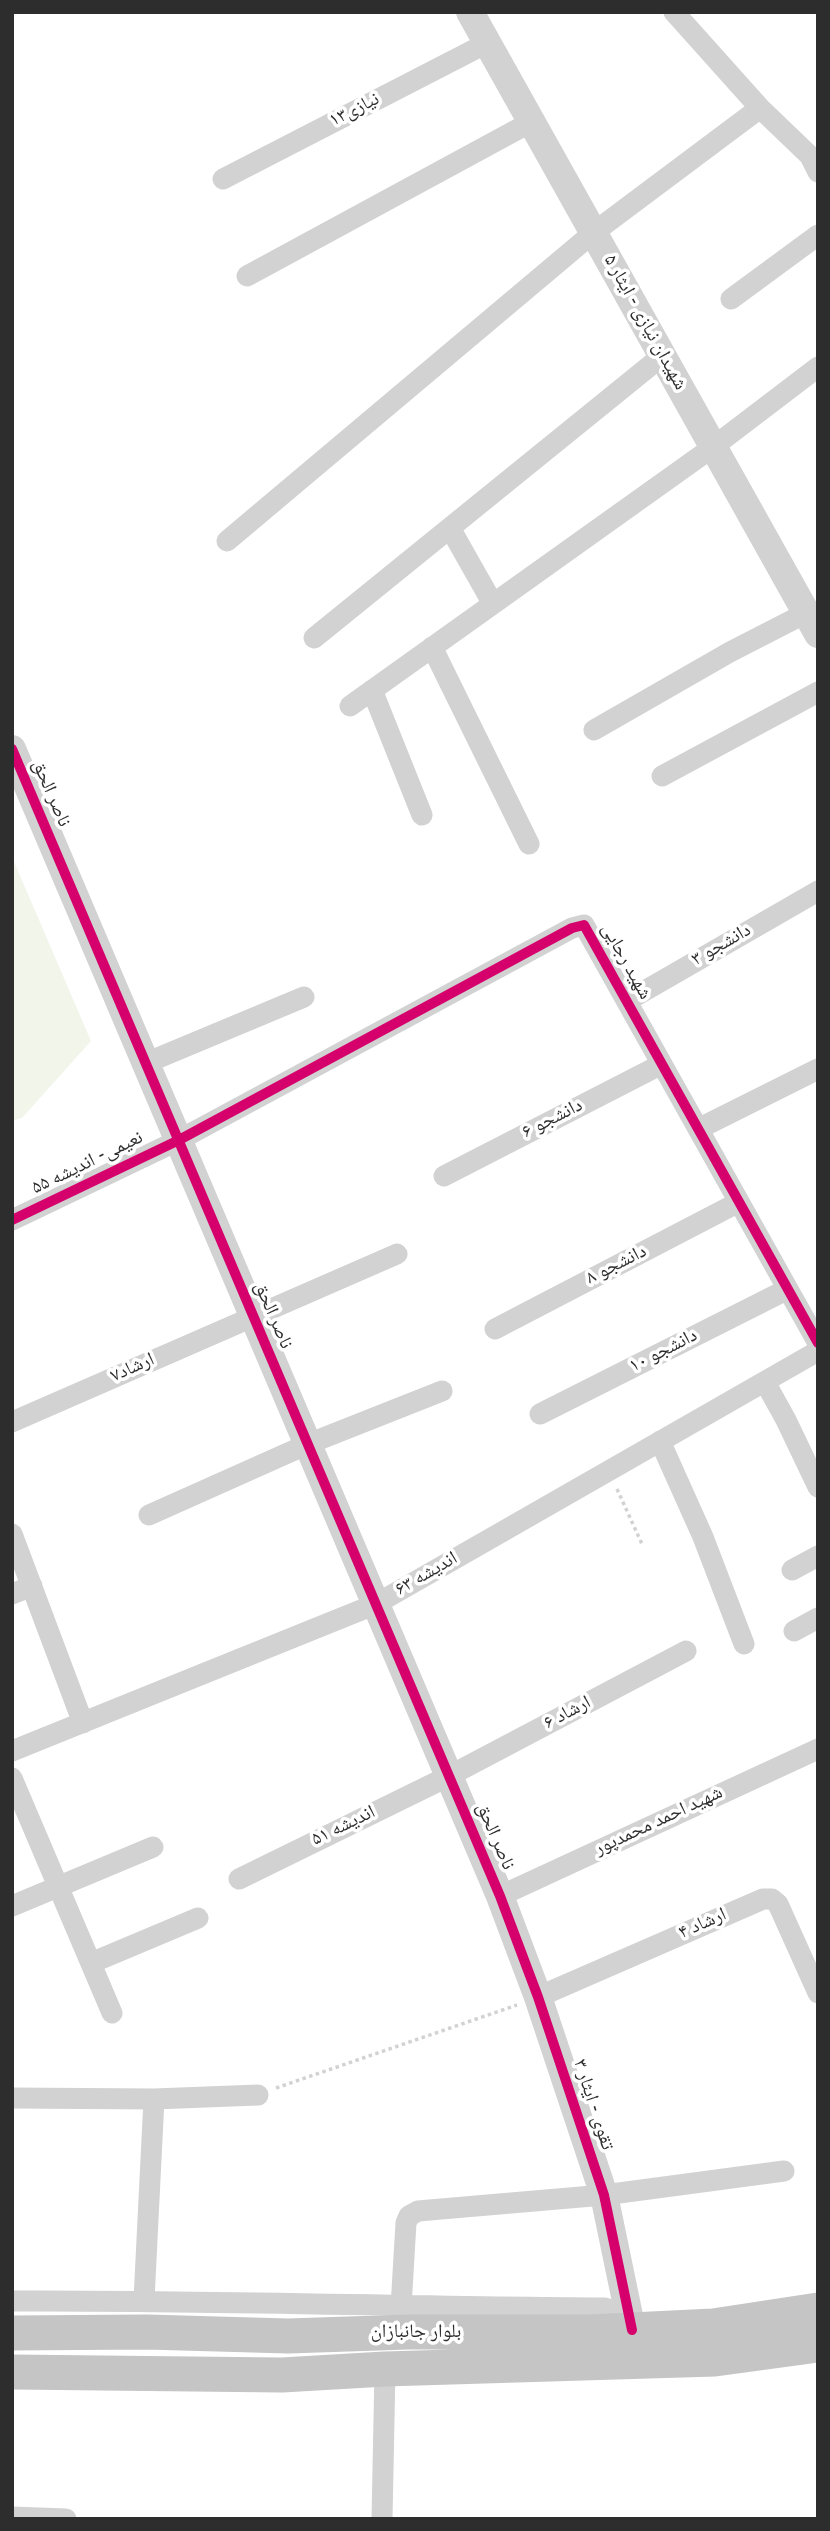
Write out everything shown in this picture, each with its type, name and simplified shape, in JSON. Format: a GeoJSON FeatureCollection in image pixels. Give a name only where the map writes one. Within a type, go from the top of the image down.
{"type":"FeatureCollection","features":[{"type":"Feature","properties":{"kind":"main road","name":"بلوار جانبازان"},"geometry":{"type":"LineString","coordinates":[[12,2333],[288,2336],[408,2332],[590,2332],[713,2326],[818,2310]]}},
{"type":"Feature","properties":{"kind":"main road"},"geometry":{"type":"LineString","coordinates":[[208,2374],[222,2359],[221,2343],[213,2334]]}},
{"type":"Feature","properties":{"kind":"main road"},"geometry":{"type":"LineString","coordinates":[[282,2375],[274,2366],[272,2354],[278,2342],[288,2336]]}},
{"type":"Feature","properties":{"kind":"main road","name":"بلوار جانبازان"},"geometry":{"type":"LineString","coordinates":[[12,2372],[282,2375],[385,2369],[715,2359],[818,2345]]}},
{"type":"Feature","properties":{"kind":"street","name":"شهیدان نیازی - ایثار ۵"},"geometry":{"type":"LineString","coordinates":[[470,12],[812,624]]}},
{"type":"Feature","properties":{"kind":"street"},"geometry":{"type":"LineString","coordinates":[[674,12],[760,108],[815,160]]}},
{"type":"Feature","properties":{"kind":"street","name":"نیازی۱۳"},"geometry":{"type":"LineString","coordinates":[[223,179],[487,43]]}},
{"type":"Feature","properties":{"kind":"street"},"geometry":{"type":"LineString","coordinates":[[227,541],[593,233],[760,108]]}},
{"type":"Feature","properties":{"kind":"street"},"geometry":{"type":"LineString","coordinates":[[247,276],[531,122]]}},
{"type":"Feature","properties":{"kind":"street"},"geometry":{"type":"LineString","coordinates":[[731,299],[818,235]]}},
{"type":"Feature","properties":{"kind":"street"},"geometry":{"type":"LineString","coordinates":[[314,638],[662,356]]}},
{"type":"Feature","properties":{"kind":"street"},"geometry":{"type":"LineString","coordinates":[[350,706],[713,447],[818,367]]}},
{"type":"Feature","properties":{"kind":"street"},"geometry":{"type":"LineString","coordinates":[[450,528],[493,604]]}},
{"type":"Feature","properties":{"kind":"street"},"geometry":{"type":"LineString","coordinates":[[594,730],[730,652],[812,624]]}},
{"type":"Feature","properties":{"kind":"street"},"geometry":{"type":"LineString","coordinates":[[432,648],[529,844]]}},
{"type":"Feature","properties":{"kind":"street"},"geometry":{"type":"LineString","coordinates":[[372,690],[422,815]]}},
{"type":"Feature","properties":{"kind":"street"},"geometry":{"type":"LineString","coordinates":[[662,776],[818,692]]}},
{"type":"Feature","properties":{"kind":"street","name":"ناصر الحق"},"geometry":{"type":"LineString","coordinates":[[12,749],[500,1896]]}},
{"type":"Feature","properties":{"kind":"street","name":"دانشجو ۳"},"geometry":{"type":"LineString","coordinates":[[626,1001],[818,891]]}},
{"type":"Feature","properties":{"kind":"street","name":"شهید رجایی"},"geometry":{"type":"LineString","coordinates":[[179,1140],[572,928],[584,925],[818,1343]]}},
{"type":"Feature","properties":{"kind":"street"},"geometry":{"type":"LineString","coordinates":[[146,1063],[304,997]]}},
{"type":"Feature","properties":{"kind":"street","name":"دانشجو ۶"},"geometry":{"type":"LineString","coordinates":[[444,1176],[662,1064]]}},
{"type":"Feature","properties":{"kind":"street"},"geometry":{"type":"LineString","coordinates":[[698,1129],[818,1069]]}},
{"type":"Feature","properties":{"kind":"street","name":"نعیمی- اندیشه ۵۵"},"geometry":{"type":"LineString","coordinates":[[12,1220],[179,1140]]}},
{"type":"Feature","properties":{"kind":"street","name":"دانشجو ۸"},"geometry":{"type":"LineString","coordinates":[[495,1329],[739,1202]]}},
{"type":"Feature","properties":{"kind":"street","name":"ارشاد۷"},"geometry":{"type":"LineString","coordinates":[[12,1422],[397,1254]]}},
{"type":"Feature","properties":{"kind":"street","name":"دانشجو ۱۰"},"geometry":{"type":"LineString","coordinates":[[540,1414],[788,1289]]}},
{"type":"Feature","properties":{"kind":"street","name":"اندیشه ۶۳"},"geometry":{"type":"LineString","coordinates":[[12,1751],[376,1604],[818,1351]]}},
{"type":"Feature","properties":{"kind":"street"},"geometry":{"type":"LineString","coordinates":[[765,1382],[818,1487]]}},
{"type":"Feature","properties":{"kind":"street"},"geometry":{"type":"LineString","coordinates":[[149,1515],[308,1444],[442,1391]]}},
{"type":"Feature","properties":{"kind":"street"},"geometry":{"type":"LineString","coordinates":[[660,1441],[703,1537],[744,1644]]}},
{"type":"Feature","properties":{"kind":"street"},"geometry":{"type":"LineString","coordinates":[[12,1534],[22,1590],[83,1723]]}},
{"type":"Feature","properties":{"kind":"street"},"geometry":{"type":"LineString","coordinates":[[792,1570],[818,1556]]}},
{"type":"Feature","properties":{"kind":"street"},"geometry":{"type":"LineString","coordinates":[[794,1631],[818,1618]]}},
{"type":"Feature","properties":{"kind":"street","name":"ارشاد ۶"},"geometry":{"type":"LineString","coordinates":[[449,1776],[687,1651]]}},
{"type":"Feature","properties":{"kind":"street","name":"شهید احمد محمدپور"},"geometry":{"type":"LineString","coordinates":[[500,1896],[818,1749]]}},
{"type":"Feature","properties":{"kind":"street","name":"اندیشه ۵۱"},"geometry":{"type":"LineString","coordinates":[[239,1879],[449,1776]]}},
{"type":"Feature","properties":{"kind":"street"},"geometry":{"type":"LineString","coordinates":[[12,1778],[112,2013]]}},
{"type":"Feature","properties":{"kind":"street"},"geometry":{"type":"LineString","coordinates":[[12,1906],[152,1847]]}},
{"type":"Feature","properties":{"kind":"street","name":"تقوی - ایثار ۳"},"geometry":{"type":"LineString","coordinates":[[500,1896],[538,1997],[604,2194],[632,2330]]}},
{"type":"Feature","properties":{"kind":"street","name":"ارشاد ۴"},"geometry":{"type":"LineString","coordinates":[[538,1997],[762,1899],[772,1899],[778,1904],[818,1993]]}},
{"type":"Feature","properties":{"kind":"street"},"geometry":{"type":"LineString","coordinates":[[91,1963],[198,1918]]}},
{"type":"Feature","properties":{"kind":"street"},"geometry":{"type":"LineString","coordinates":[[12,2098],[154,2099],[258,2095]]}},
{"type":"Feature","properties":{"kind":"street"},"geometry":{"type":"LineString","coordinates":[[144,2300],[154,2099]]}},
{"type":"Feature","properties":{"kind":"street"},"geometry":{"type":"LineString","coordinates":[[401,2307],[406,2223],[409,2216],[418,2211],[604,2194],[784,2171]]}},
{"type":"Feature","properties":{"kind":"street"},"geometry":{"type":"LineString","coordinates":[[12,2301],[144,2300],[401,2307],[605,2308],[615,2312],[632,2330]]}},
{"type":"Feature","properties":{"kind":"street"},"geometry":{"type":"LineString","coordinates":[[382,2519],[385,2369]]}},
{"type":"Feature","properties":{"kind":"street"},"geometry":{"type":"LineString","coordinates":[[12,2518],[66,2519]]}},
{"type":"Feature","properties":{"kind":"path"},"geometry":{"type":"LineString","coordinates":[[608,1471],[642,1544]]}},
{"type":"Feature","properties":{"kind":"path"},"geometry":{"type":"LineString","coordinates":[[258,2095],[538,1997]]}},
{"type":"Feature","properties":{"kind":"shaded area"},"geometry":{"type":"Polygon","coordinates":[[[12,857],[91,1041],[22,1118],[12,1121],[12,857]]]}},
{"type":"Feature","properties":{"kind":"cycle path"},"geometry":{"type":"LineString","coordinates":[[12,749],[500,1896],[538,1997],[604,2195],[632,2330]]}},
{"type":"Feature","properties":{"kind":"cycle path"},"geometry":{"type":"LineString","coordinates":[[12,1220],[179,1140],[572,928],[584,925],[818,1343]]}}]}
